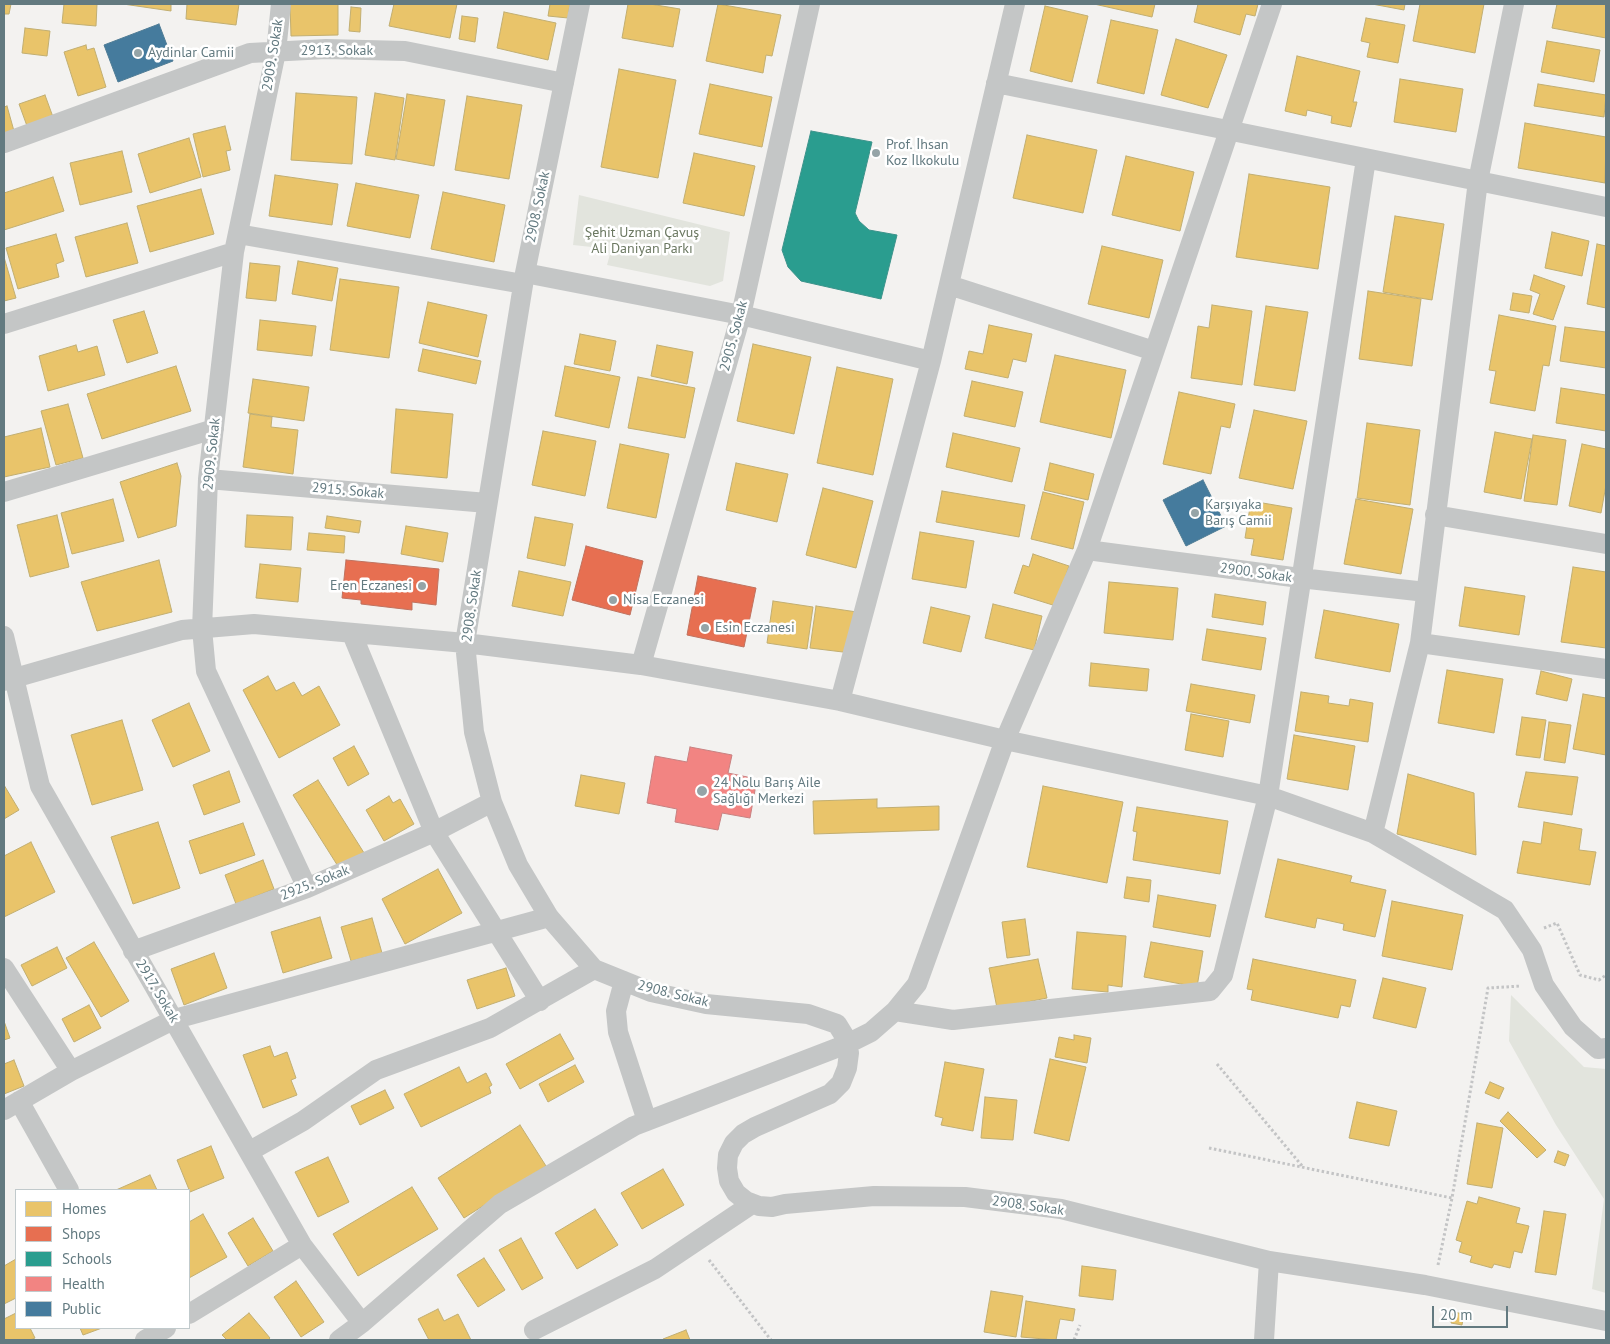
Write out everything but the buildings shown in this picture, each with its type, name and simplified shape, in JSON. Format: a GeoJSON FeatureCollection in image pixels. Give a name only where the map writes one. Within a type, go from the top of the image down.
{"type":"FeatureCollection","features":[{"type":"Feature","properties":{"kind":"street","name":"2909. Sokak"},"geometry":{"type":"LineString","coordinates":[[281,4],[276,52],[236,243],[208,479],[202,629],[206,671],[307,888]]}},
{"type":"Feature","properties":{"kind":"street","name":"2908. Sokak"},"geometry":{"type":"LineString","coordinates":[[580,4],[524,278],[465,643],[474,732],[492,802],[518,865],[549,917],[594,969],[651,992],[706,1004],[808,1014],[837,1024],[847,1044]]}},
{"type":"Feature","properties":{"kind":"street","name":"2905. Sokak"},"geometry":{"type":"LineString","coordinates":[[641,665],[741,315],[810,4]]}},
{"type":"Feature","properties":{"kind":"street"},"geometry":{"type":"LineString","coordinates":[[840,701],[931,361],[1015,4]]}},
{"type":"Feature","properties":{"kind":"street"},"geometry":{"type":"LineString","coordinates":[[339,1340],[362,1323],[500,1204],[634,1126],[847,1044],[871,1032],[895,1011],[917,984],[1005,740],[1087,550],[1272,4]]}},
{"type":"Feature","properties":{"kind":"street"},"geometry":{"type":"LineString","coordinates":[[1373,833],[1420,643],[1478,181],[1514,4]]}},
{"type":"Feature","properties":{"kind":"street","name":"2913. Sokak"},"geometry":{"type":"LineString","coordinates":[[4,143],[250,53],[326,49],[405,51],[564,83]]}},
{"type":"Feature","properties":{"kind":"street"},"geometry":{"type":"LineString","coordinates":[[996,84],[1606,207]]}},
{"type":"Feature","properties":{"kind":"street"},"geometry":{"type":"LineString","coordinates":[[895,1011],[953,1020],[1210,991],[1223,975],[1268,796],[1300,578],[1366,159]]}},
{"type":"Feature","properties":{"kind":"street"},"geometry":{"type":"LineString","coordinates":[[4,324],[236,243],[524,278],[741,315],[931,361]]}},
{"type":"Feature","properties":{"kind":"street"},"geometry":{"type":"LineString","coordinates":[[949,285],[1154,351]]}},
{"type":"Feature","properties":{"kind":"street"},"geometry":{"type":"LineString","coordinates":[[4,492],[214,429]]}},
{"type":"Feature","properties":{"kind":"street","name":"2915. Sokak"},"geometry":{"type":"LineString","coordinates":[[208,479],[487,504]]}},
{"type":"Feature","properties":{"kind":"street"},"geometry":{"type":"LineString","coordinates":[[1435,515],[1606,544]]}},
{"type":"Feature","properties":{"kind":"street","name":"2900. Sokak"},"geometry":{"type":"LineString","coordinates":[[1087,550],[1300,578],[1426,592]]}},
{"type":"Feature","properties":{"kind":"street"},"geometry":{"type":"LineString","coordinates":[[9,680],[182,630],[254,624],[465,643],[641,665],[840,701],[1005,740],[1268,796],[1373,833],[1505,910],[1532,950],[1544,984],[1573,1027],[1598,1049],[1606,1048]]}},
{"type":"Feature","properties":{"kind":"street"},"geometry":{"type":"LineString","coordinates":[[352,634],[434,832],[540,1001]]}},
{"type":"Feature","properties":{"kind":"street","name":"2917. Sokak"},"geometry":{"type":"LineString","coordinates":[[4,636],[9,680],[40,786],[302,1245],[362,1323]]}},
{"type":"Feature","properties":{"kind":"street"},"geometry":{"type":"LineString","coordinates":[[1420,643],[1606,669]]}},
{"type":"Feature","properties":{"kind":"street","name":"2925. Sokak"},"geometry":{"type":"LineString","coordinates":[[133,951],[307,888],[434,832],[492,802]]}},
{"type":"Feature","properties":{"kind":"street"},"geometry":{"type":"LineString","coordinates":[[68,1189],[11,1106],[72,1071],[175,1020],[549,917]]}},
{"type":"Feature","properties":{"kind":"street"},"geometry":{"type":"LineString","coordinates":[[4,968],[72,1071]]}},
{"type":"Feature","properties":{"kind":"street"},"geometry":{"type":"LineString","coordinates":[[250,1151],[303,1121],[376,1070],[490,1028],[594,969]]}},
{"type":"Feature","properties":{"kind":"street"},"geometry":{"type":"LineString","coordinates":[[624,981],[616,1011],[618,1032],[647,1121]]}},
{"type":"Feature","properties":{"kind":"street"},"geometry":{"type":"LineString","coordinates":[[534,1330],[655,1269],[752,1204],[736,1193],[729,1181],[728,1155],[734,1143],[743,1134],[755,1127],[830,1094],[841,1083],[847,1068],[847,1044]]}},
{"type":"Feature","properties":{"kind":"street","name":"2908. Sokak"},"geometry":{"type":"LineString","coordinates":[[752,1204],[772,1207],[785,1204],[874,1196],[965,1197],[1061,1210],[1268,1261],[1433,1287],[1606,1321]]}},
{"type":"Feature","properties":{"kind":"street"},"geometry":{"type":"LineString","coordinates":[[190,1313],[302,1245]]}},
{"type":"Feature","properties":{"kind":"street"},"geometry":{"type":"LineString","coordinates":[[1264,1340],[1268,1261]]}},
{"type":"Feature","properties":{"kind":"path"},"geometry":{"type":"LineString","coordinates":[[1522,934],[1558,923],[1580,975],[1599,980],[1606,975]]}},
{"type":"Feature","properties":{"kind":"path"},"geometry":{"type":"LineString","coordinates":[[1433,1287],[1452,1198],[1488,988],[1544,984]]}},
{"type":"Feature","properties":{"kind":"path"},"geometry":{"type":"LineString","coordinates":[[1217,1064],[1303,1167]]}},
{"type":"Feature","properties":{"kind":"path"},"geometry":{"type":"LineString","coordinates":[[1209,1148],[1452,1198]]}},
{"type":"Feature","properties":{"kind":"path"},"geometry":{"type":"LineString","coordinates":[[695,1242],[770,1340]]}},
{"type":"Feature","properties":{"kind":"path"},"geometry":{"type":"LineString","coordinates":[[1074,1340],[1080,1325]]}},
{"type":"Feature","properties":{"kind":"green space","name":"Şehit Uzman Çavuş Ali Daniyan Parkı"},"geometry":{"type":"Polygon","coordinates":[[[579,195],[730,232],[723,281],[710,286],[607,265],[610,254],[601,248],[573,245],[579,195]]]}},
{"type":"Feature","properties":{"kind":"green space"},"geometry":{"type":"Polygon","coordinates":[[[1511,995],[1584,1067],[1606,1069],[1606,1293],[1592,1289],[1604,1199],[1556,1125],[1509,1041],[1511,995]]]}},
{"type":"Feature","properties":{"kind":"place","name":"Aydinlar Camii"},"geometry":{"type":"Point","coordinates":[138,53]}},
{"type":"Feature","properties":{"kind":"place","name":"Prof. İhsan Koz İlkokulu"},"geometry":{"type":"Point","coordinates":[876,153]}},
{"type":"Feature","properties":{"kind":"place","name":"Karşıyaka Barış Camii"},"geometry":{"type":"Point","coordinates":[1195,513]}},
{"type":"Feature","properties":{"kind":"place","name":"Eren Eczanesi"},"geometry":{"type":"Point","coordinates":[422,586]}},
{"type":"Feature","properties":{"kind":"place","name":"Nisa Eczanesi"},"geometry":{"type":"Point","coordinates":[613,600]}},
{"type":"Feature","properties":{"kind":"place","name":"Esin Eczanesi"},"geometry":{"type":"Point","coordinates":[705,628]}},
{"type":"Feature","properties":{"kind":"place","name":"24 Nolu Barış Aile Sağlığı Merkezi"},"geometry":{"type":"Point","coordinates":[702,791]}}]}
